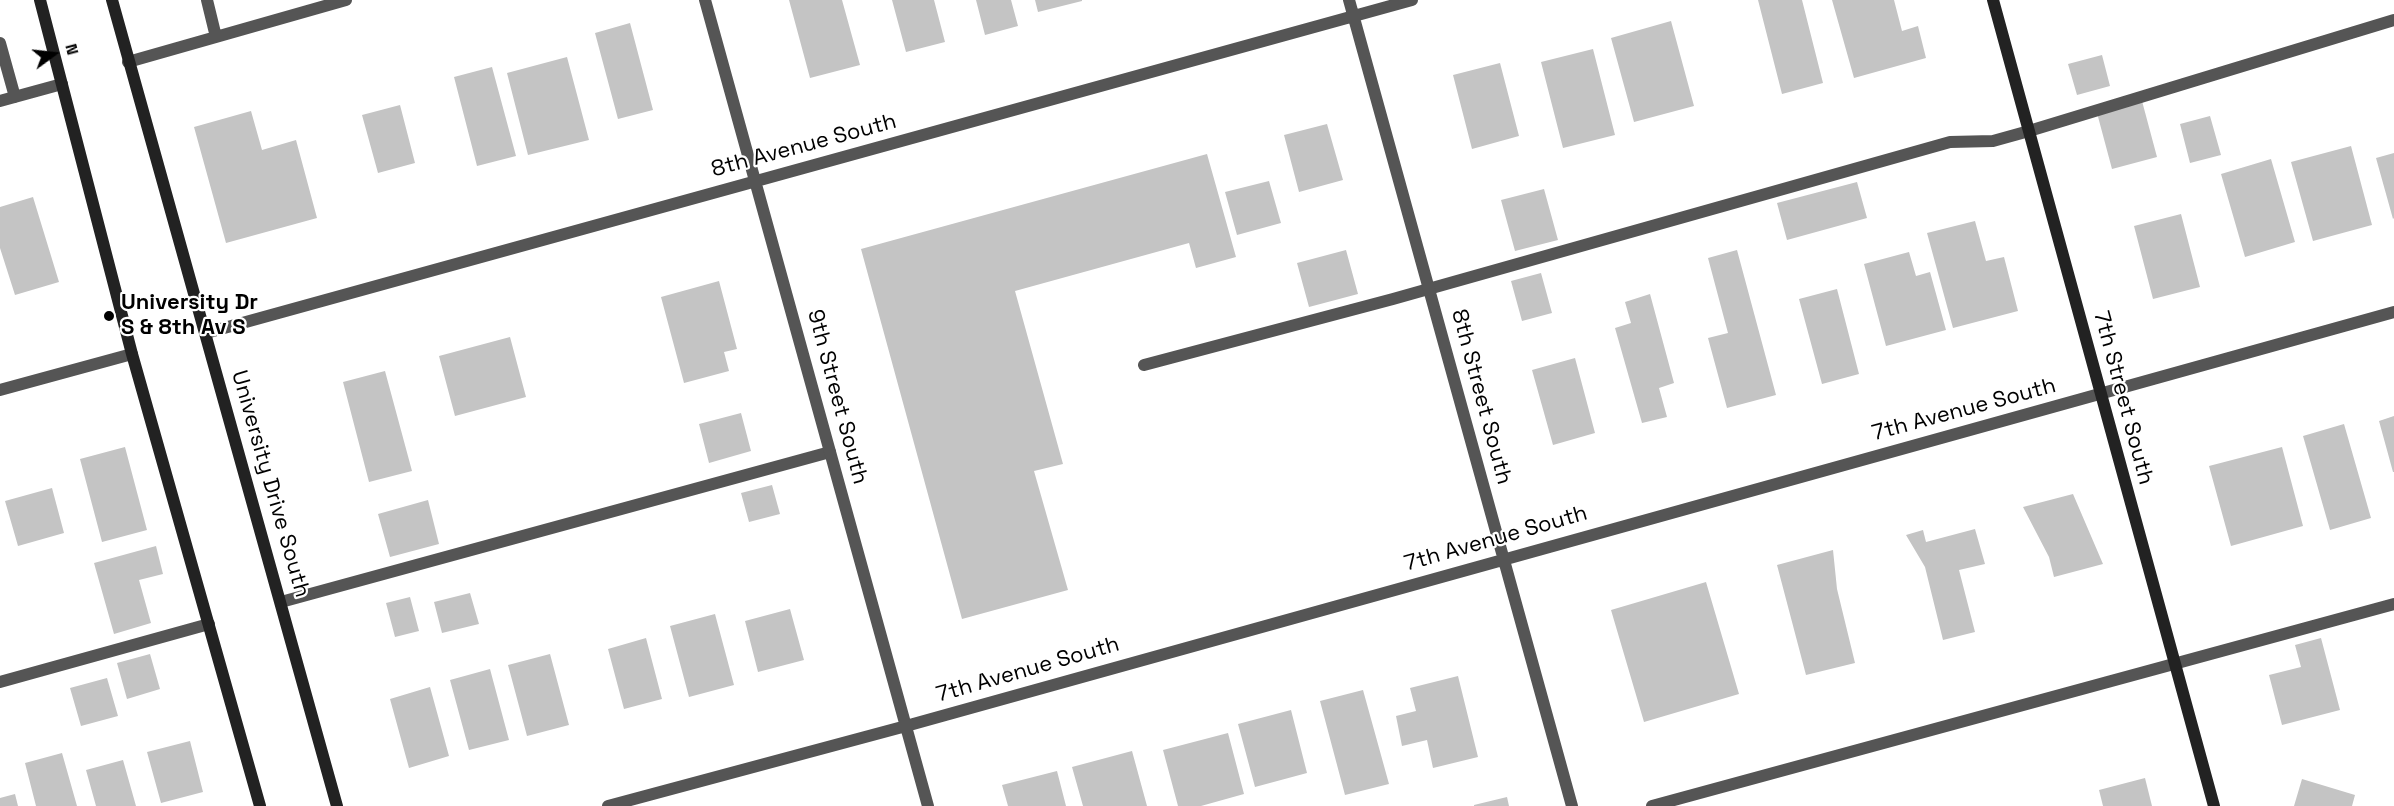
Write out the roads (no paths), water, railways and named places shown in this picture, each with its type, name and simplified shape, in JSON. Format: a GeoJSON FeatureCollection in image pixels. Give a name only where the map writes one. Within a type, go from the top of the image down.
{"type":"FeatureCollection","features":[{"type":"Feature","properties":{"kind":"main road"},"geometry":{"type":"LineString","coordinates":[[39,0],[132,354],[260,806]]}},
{"type":"Feature","properties":{"kind":"main road","name":"University Drive South"},"geometry":{"type":"LineString","coordinates":[[112,0],[337,806]]}},
{"type":"Feature","properties":{"kind":"main road","name":"7th Street South"},"geometry":{"type":"LineString","coordinates":[[1993,0],[2214,806]]}},
{"type":"Feature","properties":{"kind":"street"},"geometry":{"type":"LineString","coordinates":[[207,0],[216,37]]}},
{"type":"Feature","properties":{"kind":"street"},"geometry":{"type":"LineString","coordinates":[[128,62],[346,0]]}},
{"type":"Feature","properties":{"kind":"street","name":"9th Street South"},"geometry":{"type":"LineString","coordinates":[[705,0],[928,806]]}},
{"type":"Feature","properties":{"kind":"street","name":"8th Street South"},"geometry":{"type":"LineString","coordinates":[[1349,0],[1572,806]]}},
{"type":"Feature","properties":{"kind":"street","name":"8th Avenue South"},"geometry":{"type":"LineString","coordinates":[[206,333],[1412,0]]}},
{"type":"Feature","properties":{"kind":"street"},"geometry":{"type":"LineString","coordinates":[[1144,365],[1950,142],[1993,141],[2394,20]]}},
{"type":"Feature","properties":{"kind":"street"},"geometry":{"type":"LineString","coordinates":[[0,43],[15,97]]}},
{"type":"Feature","properties":{"kind":"street"},"geometry":{"type":"LineString","coordinates":[[0,101],[62,84]]}},
{"type":"Feature","properties":{"kind":"street","name":"7th Avenue South"},"geometry":{"type":"LineString","coordinates":[[608,806],[906,726],[2394,312]]}},
{"type":"Feature","properties":{"kind":"street"},"geometry":{"type":"LineString","coordinates":[[0,390],[132,354]]}},
{"type":"Feature","properties":{"kind":"street"},"geometry":{"type":"LineString","coordinates":[[281,602],[830,452]]}},
{"type":"Feature","properties":{"kind":"street"},"geometry":{"type":"LineString","coordinates":[[1652,806],[2394,604]]}},
{"type":"Feature","properties":{"kind":"street"},"geometry":{"type":"LineString","coordinates":[[0,682],[209,624]]}},
{"type":"Feature","properties":{"kind":"place","name":"University Dr S & 8th Av S"},"geometry":{"type":"Point","coordinates":[109,316]}}]}
